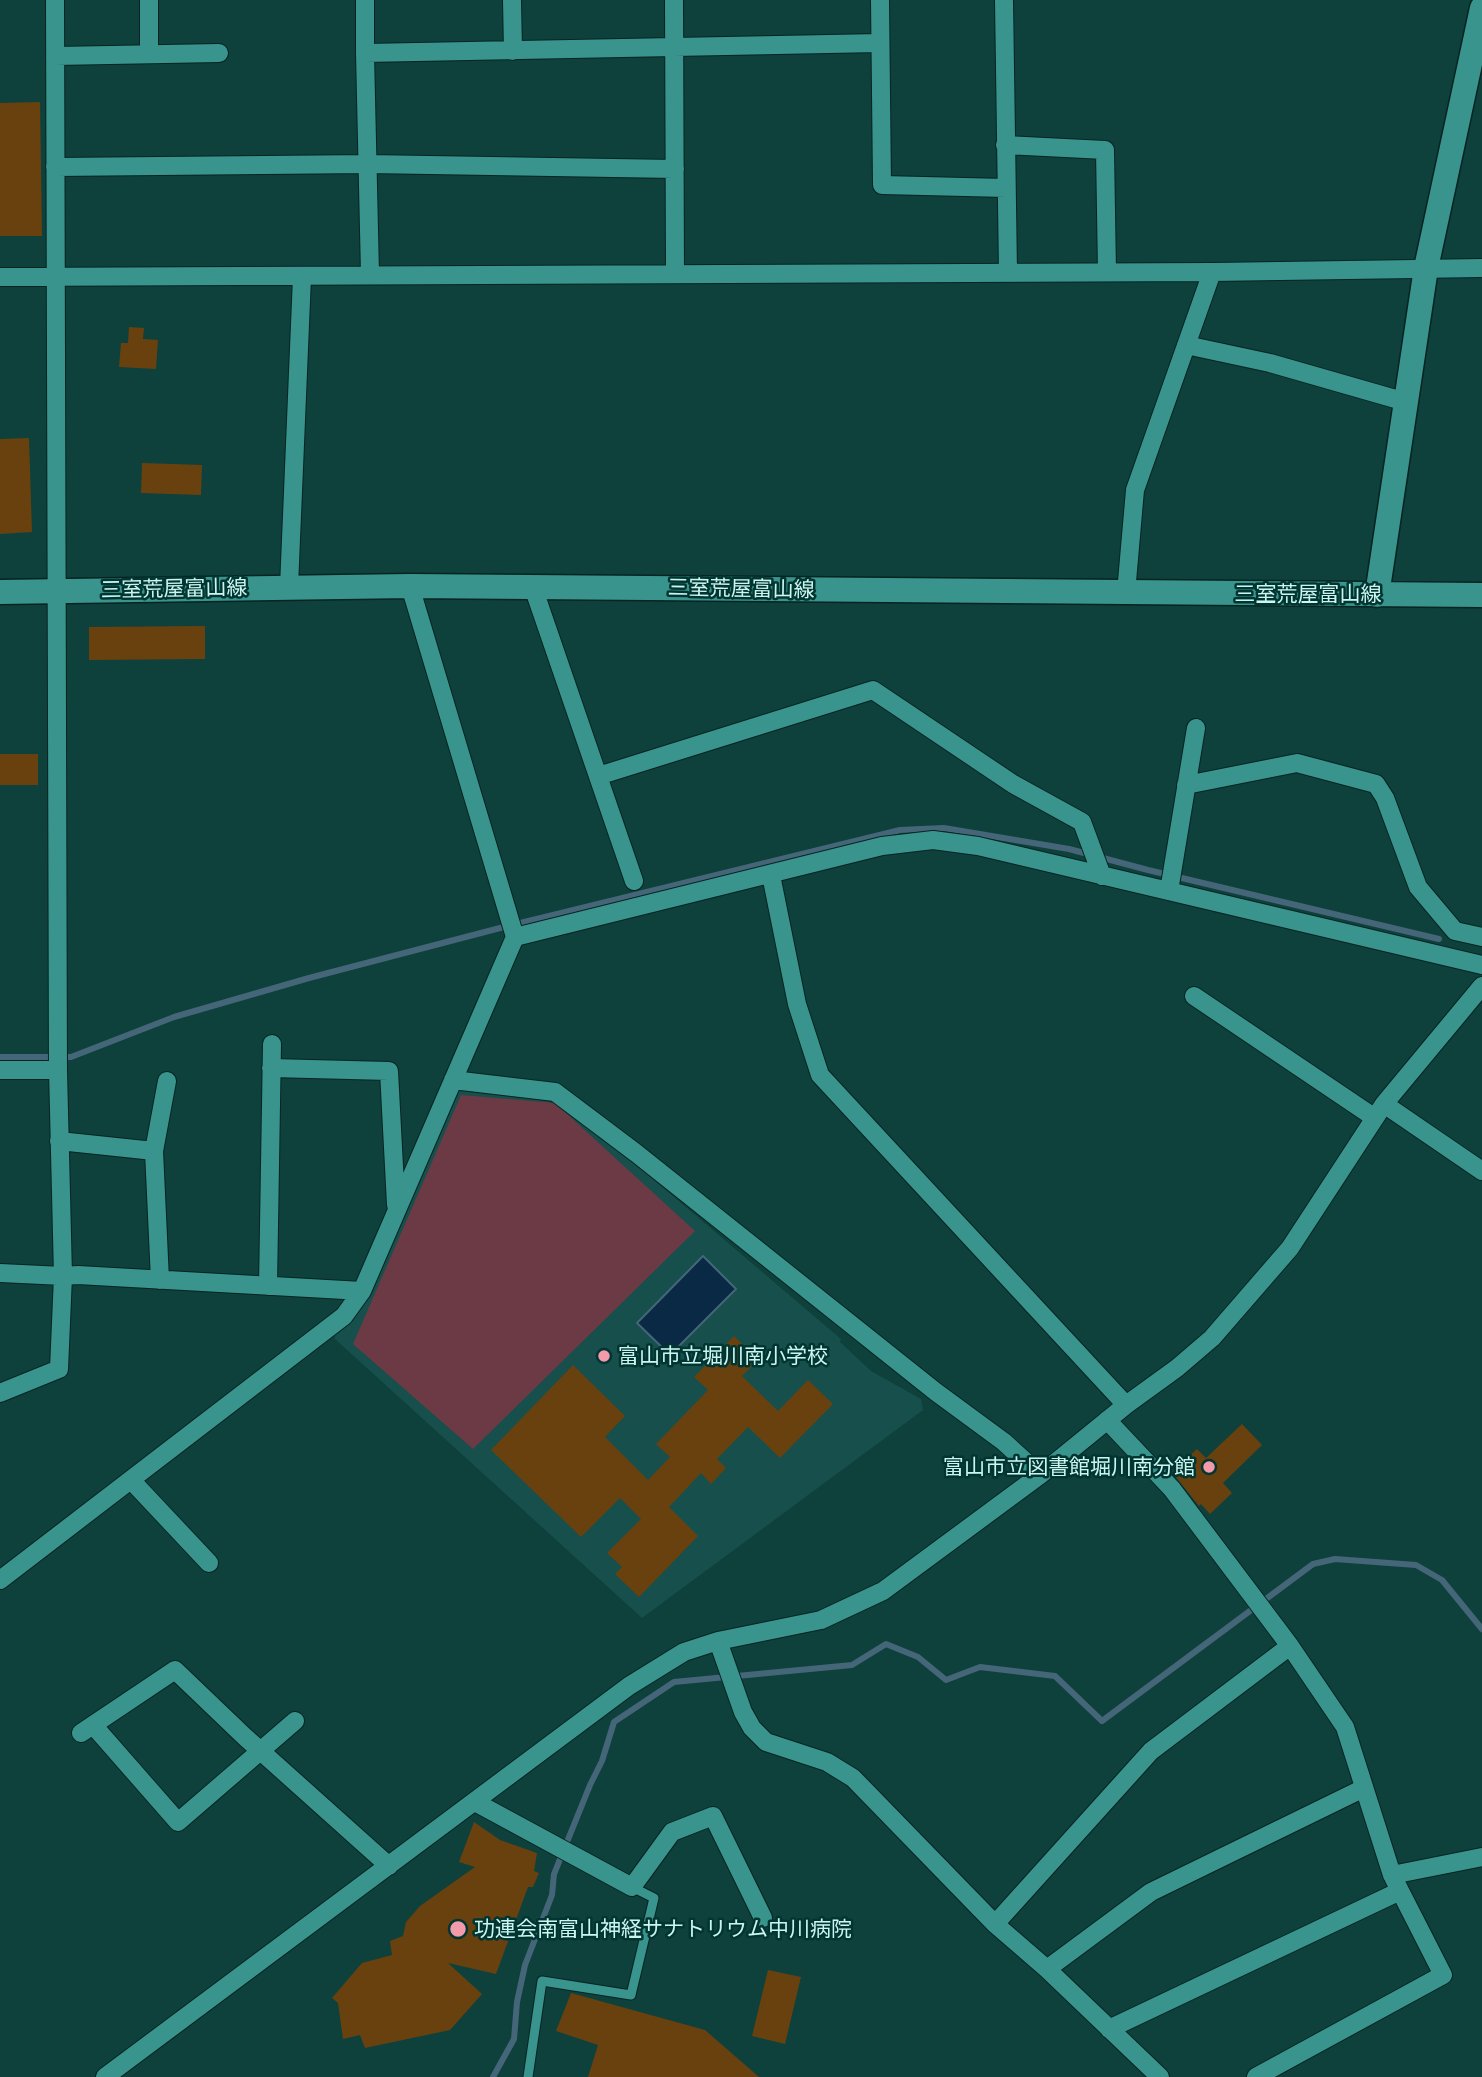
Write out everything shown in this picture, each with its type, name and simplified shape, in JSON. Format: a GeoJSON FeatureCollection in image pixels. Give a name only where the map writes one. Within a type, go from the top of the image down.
{"type":"FeatureCollection","features":[{"type":"Feature","properties":{"kind":"main road"},"geometry":{"type":"LineString","coordinates":[[1377,595],[1426,268],[1480,15]]}},
{"type":"Feature","properties":{"kind":"main road","name":"三室荒屋富山線"},"geometry":{"type":"LineString","coordinates":[[0,592],[410,586],[1482,595]]}},
{"type":"Feature","properties":{"kind":"street"},"geometry":{"type":"LineString","coordinates":[[0,1393],[59,1369],[62,1276],[58,1070],[55,0]]}},
{"type":"Feature","properties":{"kind":"street"},"geometry":{"type":"LineString","coordinates":[[149,0],[149,54]]}},
{"type":"Feature","properties":{"kind":"street"},"geometry":{"type":"LineString","coordinates":[[365,0],[370,274]]}},
{"type":"Feature","properties":{"kind":"street"},"geometry":{"type":"LineString","coordinates":[[512,0],[513,51]]}},
{"type":"Feature","properties":{"kind":"street"},"geometry":{"type":"LineString","coordinates":[[674,0],[675,274]]}},
{"type":"Feature","properties":{"kind":"street"},"geometry":{"type":"LineString","coordinates":[[880,0],[882,185],[1006,188]]}},
{"type":"Feature","properties":{"kind":"street"},"geometry":{"type":"LineString","coordinates":[[1004,0],[1008,272]]}},
{"type":"Feature","properties":{"kind":"street"},"geometry":{"type":"LineString","coordinates":[[365,53],[880,43]]}},
{"type":"Feature","properties":{"kind":"street"},"geometry":{"type":"LineString","coordinates":[[55,57],[219,53]]}},
{"type":"Feature","properties":{"kind":"street"},"geometry":{"type":"LineString","coordinates":[[1005,145],[1105,150],[1108,272]]}},
{"type":"Feature","properties":{"kind":"street"},"geometry":{"type":"LineString","coordinates":[[55,167],[368,164],[675,169]]}},
{"type":"Feature","properties":{"kind":"street"},"geometry":{"type":"LineString","coordinates":[[0,277],[1212,272],[1482,268]]}},
{"type":"Feature","properties":{"kind":"street"},"geometry":{"type":"LineString","coordinates":[[1126,593],[1135,490],[1212,272]]}},
{"type":"Feature","properties":{"kind":"street"},"geometry":{"type":"LineString","coordinates":[[289,587],[302,276]]}},
{"type":"Feature","properties":{"kind":"street"},"geometry":{"type":"LineString","coordinates":[[1186,345],[1270,363],[1406,402]]}},
{"type":"Feature","properties":{"kind":"street"},"geometry":{"type":"LineString","coordinates":[[0,1580],[344,1316],[362,1291],[515,937],[410,586]]}},
{"type":"Feature","properties":{"kind":"street"},"geometry":{"type":"LineString","coordinates":[[533,587],[634,881]]}},
{"type":"Feature","properties":{"kind":"street"},"geometry":{"type":"LineString","coordinates":[[598,776],[873,690],[1013,784],[1082,822],[1102,876]]}},
{"type":"Feature","properties":{"kind":"street"},"geometry":{"type":"LineString","coordinates":[[1168,891],[1196,728]]}},
{"type":"Feature","properties":{"kind":"street"},"geometry":{"type":"LineString","coordinates":[[1186,785],[1297,763],[1376,784],[1385,798],[1418,887],[1455,931],[1482,937]]}},
{"type":"Feature","properties":{"kind":"street"},"geometry":{"type":"LineString","coordinates":[[515,937],[882,846],[933,840],[978,846],[1482,965]]}},
{"type":"Feature","properties":{"kind":"street"},"geometry":{"type":"LineString","coordinates":[[771,875],[797,1004],[820,1075],[1126,1405]]}},
{"type":"Feature","properties":{"kind":"street"},"geometry":{"type":"LineString","coordinates":[[105,2077],[629,1686],[684,1652],[718,1641],[821,1620],[883,1591],[1040,1475],[1126,1405],[1177,1368],[1212,1338],[1282,1258],[1380,1111],[1482,986]]}},
{"type":"Feature","properties":{"kind":"street"},"geometry":{"type":"LineString","coordinates":[[1195,996],[1482,1171]]}},
{"type":"Feature","properties":{"kind":"street"},"geometry":{"type":"LineString","coordinates":[[268,1286],[271,1044]]}},
{"type":"Feature","properties":{"kind":"street"},"geometry":{"type":"LineString","coordinates":[[271,1068],[389,1071],[397,1212]]}},
{"type":"Feature","properties":{"kind":"street"},"geometry":{"type":"LineString","coordinates":[[0,1070],[58,1070]]}},
{"type":"Feature","properties":{"kind":"street"},"geometry":{"type":"LineString","coordinates":[[453,1080],[555,1092],[636,1153],[936,1392],[1004,1442],[1040,1475]]}},
{"type":"Feature","properties":{"kind":"street"},"geometry":{"type":"LineString","coordinates":[[160,1280],[154,1151],[167,1081]]}},
{"type":"Feature","properties":{"kind":"street"},"geometry":{"type":"LineString","coordinates":[[60,1141],[154,1151]]}},
{"type":"Feature","properties":{"kind":"street"},"geometry":{"type":"LineString","coordinates":[[0,1273],[362,1291]]}},
{"type":"Feature","properties":{"kind":"street"},"geometry":{"type":"LineString","coordinates":[[1107,1420],[1172,1489],[1290,1646],[1345,1727],[1396,1883],[1443,1975],[1256,2077]]}},
{"type":"Feature","properties":{"kind":"street"},"geometry":{"type":"LineString","coordinates":[[131,1480],[209,1563]]}},
{"type":"Feature","properties":{"kind":"street"},"geometry":{"type":"LineString","coordinates":[[718,1641],[743,1712],[752,1728],[766,1742],[827,1762],[853,1778],[995,1924],[1160,2077]]}},
{"type":"Feature","properties":{"kind":"street"},"geometry":{"type":"LineString","coordinates":[[995,1924],[1151,1751],[1290,1646]]}},
{"type":"Feature","properties":{"kind":"street"},"geometry":{"type":"LineString","coordinates":[[295,1721],[259,1750],[178,1822],[87,1729],[175,1670],[259,1750],[389,1866]]}},
{"type":"Feature","properties":{"kind":"street"},"geometry":{"type":"LineString","coordinates":[[1046,1969],[1151,1892],[1364,1788]]}},
{"type":"Feature","properties":{"kind":"street"},"geometry":{"type":"LineString","coordinates":[[475,1802],[632,1887],[672,1832],[713,1816],[763,1918]]}},
{"type":"Feature","properties":{"kind":"street"},"geometry":{"type":"LineString","coordinates":[[1110,2029],[1396,1883],[1482,1857]]}},
{"type":"Feature","properties":{"kind":"lane"},"geometry":{"type":"LineString","coordinates":[[528,2077],[542,1981],[631,1995],[654,1898],[632,1887]]}},
{"type":"Feature","properties":{"kind":"shaded area","name":"富山市立堀川南小学校"},"geometry":{"type":"Polygon","coordinates":[[[462,1084],[544,1099],[593,1128],[841,1339],[840,1342],[871,1371],[921,1399],[923,1410],[642,1618],[335,1339],[335,1332],[356,1316],[454,1090],[462,1084]]]}},
{"type":"Feature","properties":{"kind":"shaded area"},"geometry":{"type":"Polygon","coordinates":[[[461,1095],[555,1103],[695,1231],[473,1449],[353,1344],[461,1095]]]}},
{"type":"Feature","properties":{"kind":"shaded area"},"geometry":{"type":"Polygon","coordinates":[[[703,1256],[736,1289],[670,1355],[637,1323],[703,1256]]]}},
{"type":"Feature","properties":{"kind":"building"},"geometry":{"type":"Polygon","coordinates":[[[40,102],[42,236],[0,236],[0,103],[40,102]]]}},
{"type":"Feature","properties":{"kind":"building"},"geometry":{"type":"Polygon","coordinates":[[[129,327],[144,328],[143,339],[158,340],[156,369],[119,367],[121,343],[128,343],[129,327]]]}},
{"type":"Feature","properties":{"kind":"building"},"geometry":{"type":"Polygon","coordinates":[[[29,438],[32,532],[0,534],[0,439],[29,438]]]}},
{"type":"Feature","properties":{"kind":"building"},"geometry":{"type":"Polygon","coordinates":[[[142,463],[202,465],[201,495],[141,493],[142,463]]]}},
{"type":"Feature","properties":{"kind":"building"},"geometry":{"type":"Polygon","coordinates":[[[205,626],[205,659],[89,660],[89,627],[205,626]]]}},
{"type":"Feature","properties":{"kind":"building"},"geometry":{"type":"Polygon","coordinates":[[[0,754],[38,754],[38,785],[0,785],[0,754]]]}},
{"type":"Feature","properties":{"kind":"building"},"geometry":{"type":"Polygon","coordinates":[[[734,1336],[758,1360],[742,1376],[778,1411],[808,1380],[833,1404],[780,1458],[748,1427],[717,1459],[726,1468],[711,1484],[701,1473],[669,1507],[698,1536],[639,1597],[615,1574],[622,1567],[607,1553],[641,1519],[620,1498],[581,1537],[491,1450],[573,1365],[625,1416],[605,1437],[648,1480],[670,1457],[656,1444],[708,1390],[694,1377],[734,1336]]]}},
{"type":"Feature","properties":{"kind":"building","name":"富山市立図書館堀川南分館"},"geometry":{"type":"Polygon","coordinates":[[[1242,1424],[1262,1445],[1223,1483],[1232,1493],[1210,1514],[1201,1504],[1199,1506],[1172,1472],[1197,1449],[1206,1458],[1242,1424]]]}},
{"type":"Feature","properties":{"kind":"building","name":"功連会南富山神経サナトリウム中川病院"},"geometry":{"type":"Polygon","coordinates":[[[474,1822],[500,1840],[537,1853],[534,1871],[539,1873],[533,1887],[528,1887],[496,1974],[448,1963],[482,1994],[450,2030],[365,2048],[360,2035],[343,2039],[338,2003],[332,1998],[362,1963],[392,1955],[390,1941],[403,1936],[406,1922],[420,1906],[475,1867],[459,1862],[474,1822]]]}},
{"type":"Feature","properties":{"kind":"building"},"geometry":{"type":"Polygon","coordinates":[[[768,1970],[801,1977],[785,2044],[752,2036],[768,1970]]]}},
{"type":"Feature","properties":{"kind":"building"},"geometry":{"type":"Polygon","coordinates":[[[571,1993],[705,2030],[759,2077],[588,2077],[598,2045],[556,2031],[571,1993]]]}},
{"type":"Feature","properties":{"kind":"waterway"},"geometry":{"type":"LineString","coordinates":[[0,1057],[71,1057],[174,1017],[309,978],[500,928],[900,830],[944,828],[1069,849],[1439,939]]}},
{"type":"Feature","properties":{"kind":"waterway"},"geometry":{"type":"LineString","coordinates":[[493,2077],[514,2039],[517,2002],[525,1965],[552,1895],[554,1874],[602,1761],[614,1722],[674,1682],[852,1665],[886,1644],[918,1657],[946,1680],[980,1667],[1055,1676],[1102,1721],[1313,1564],[1335,1559],[1416,1565],[1442,1580],[1482,1629]]}},
{"type":"Feature","properties":{"kind":"place","name":"富山市立堀川南小学校"},"geometry":{"type":"Point","coordinates":[604,1356]}},
{"type":"Feature","properties":{"kind":"place","name":"富山市立図書館堀川南分館"},"geometry":{"type":"Point","coordinates":[1209,1467]}},
{"type":"Feature","properties":{"kind":"place","name":"功連会南富山神経サナトリウム中川病院"},"geometry":{"type":"Point","coordinates":[458,1929]}}]}
